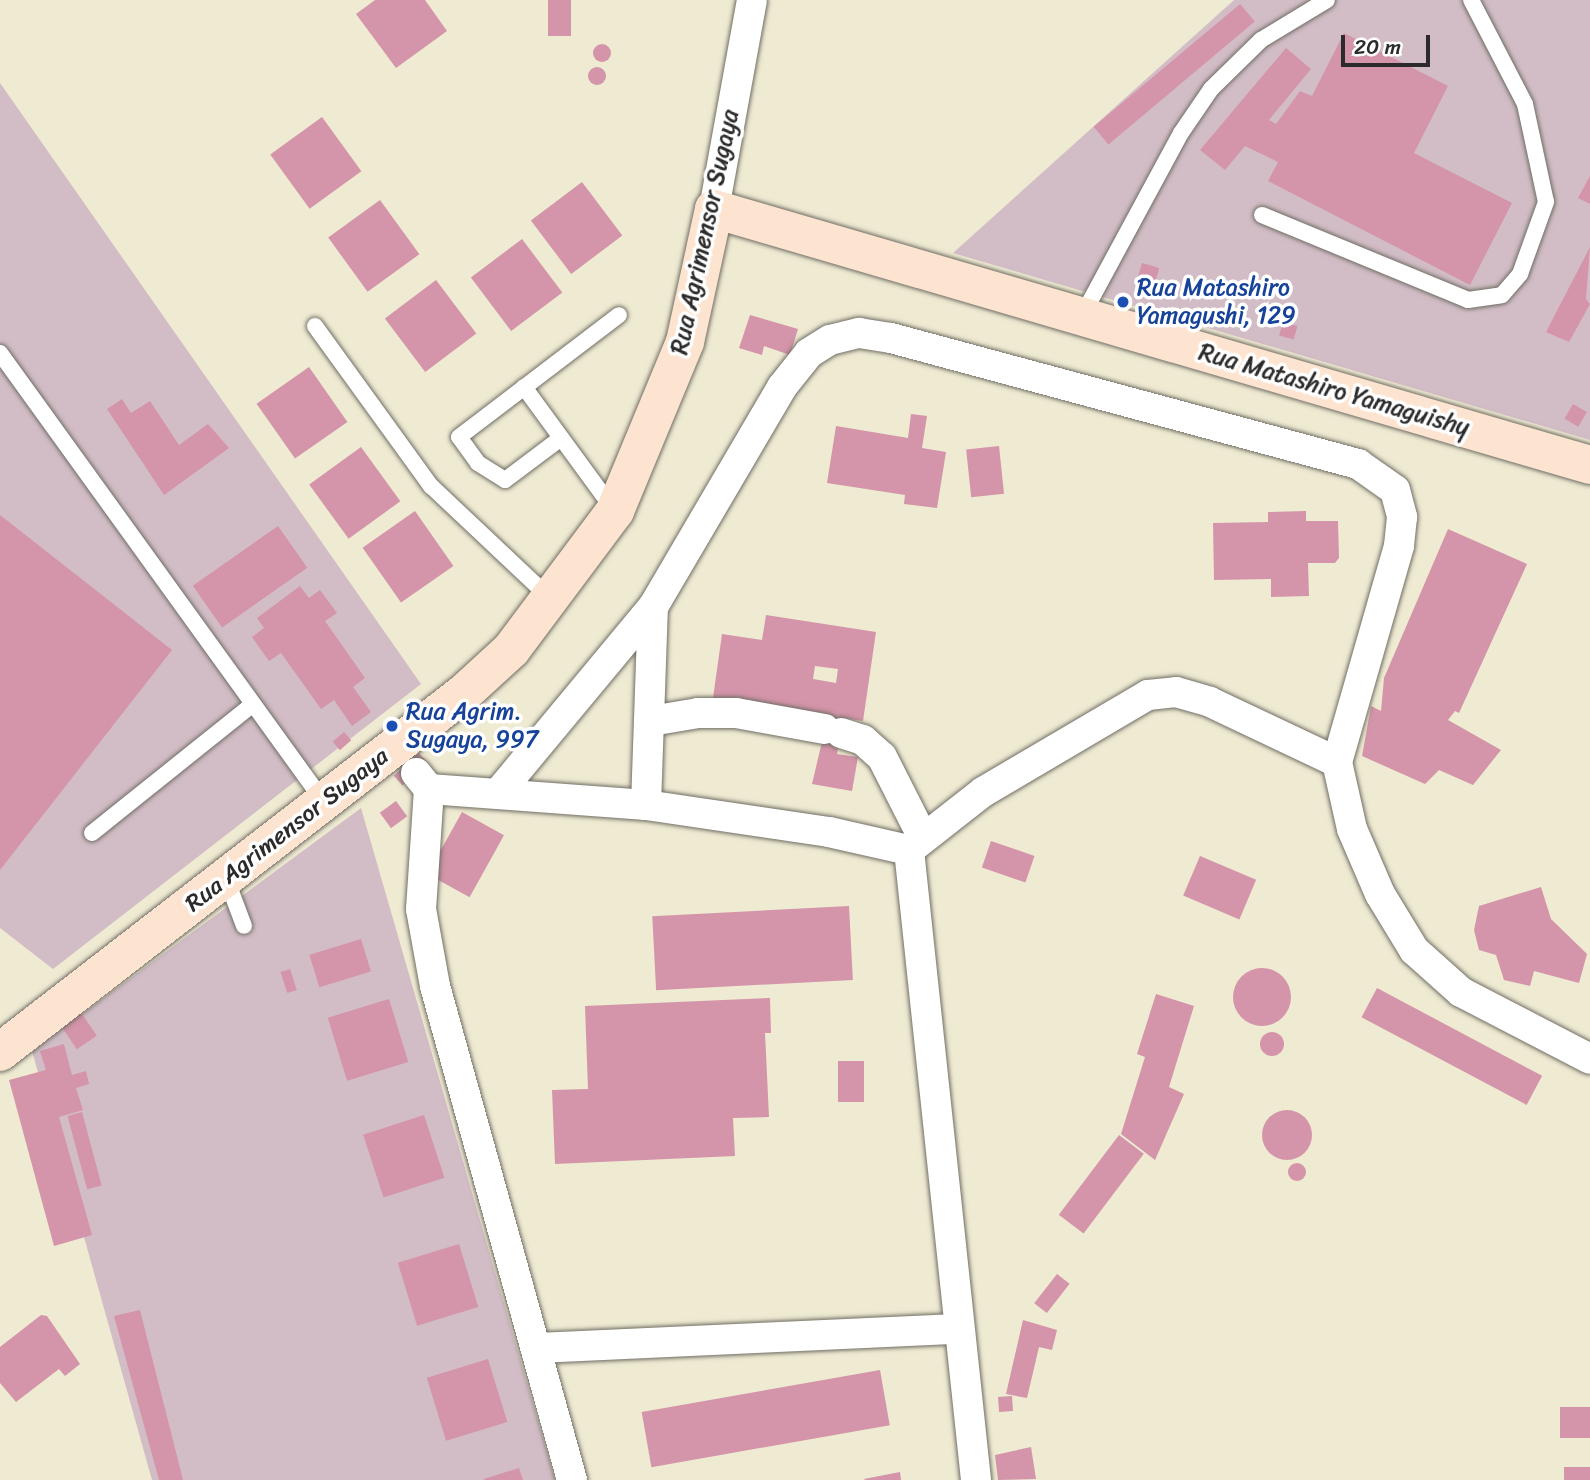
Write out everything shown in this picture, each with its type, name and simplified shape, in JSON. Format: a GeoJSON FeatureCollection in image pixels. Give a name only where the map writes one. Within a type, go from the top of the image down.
{"type":"FeatureCollection","features":[{"type":"Feature","properties":{"kind":"main road","name":"Rua Matashiro Yamaguishy"},"geometry":{"type":"LineString","coordinates":[[714,209],[1590,465]]}},
{"type":"Feature","properties":{"kind":"main road","name":"Rua Agrimensor Sugaya"},"geometry":{"type":"LineString","coordinates":[[0,1052],[324,802],[411,768],[511,650],[552,600],[615,512],[685,342],[714,209]]}},
{"type":"Feature","properties":{"kind":"street","name":"Rua Agrimensor Sugaya"},"geometry":{"type":"LineString","coordinates":[[714,209],[752,0]]}},
{"type":"Feature","properties":{"kind":"street"},"geometry":{"type":"LineString","coordinates":[[500,791],[653,607],[782,387],[809,353],[830,340],[859,333],[891,338],[1358,464],[1395,490],[1402,517],[1399,546],[1337,762],[1352,829],[1380,894],[1414,950],[1461,992],[1590,1059]]}},
{"type":"Feature","properties":{"kind":"street"},"geometry":{"type":"LineString","coordinates":[[646,805],[653,607]]}},
{"type":"Feature","properties":{"kind":"street"},"geometry":{"type":"LineString","coordinates":[[572,1480],[428,948],[421,909],[411,768],[500,791],[646,805],[915,843],[1024,767],[1148,695],[1176,692],[1210,702],[1337,762]]}},
{"type":"Feature","properties":{"kind":"street"},"geometry":{"type":"LineString","coordinates":[[651,721],[698,713],[736,713],[833,731],[863,740],[882,757],[915,843],[959,1328],[976,1480]]}},
{"type":"Feature","properties":{"kind":"street"},"geometry":{"type":"LineString","coordinates":[[536,1348],[959,1328]]}},
{"type":"Feature","properties":{"kind":"lane"},"geometry":{"type":"LineString","coordinates":[[1082,316],[1174,145],[1211,89],[1261,40],[1327,0]]}},
{"type":"Feature","properties":{"kind":"lane"},"geometry":{"type":"LineString","coordinates":[[1262,215],[1468,300],[1502,295],[1520,274],[1546,202],[1525,104],[1471,0]]}},
{"type":"Feature","properties":{"kind":"lane"},"geometry":{"type":"LineString","coordinates":[[561,438],[505,480],[478,463],[459,437],[619,315]]}},
{"type":"Feature","properties":{"kind":"lane"},"geometry":{"type":"LineString","coordinates":[[315,326],[431,486],[552,600]]}},
{"type":"Feature","properties":{"kind":"lane"},"geometry":{"type":"LineString","coordinates":[[0,353],[324,802]]}},
{"type":"Feature","properties":{"kind":"lane"},"geometry":{"type":"LineString","coordinates":[[524,387],[615,512]]}},
{"type":"Feature","properties":{"kind":"lane"},"geometry":{"type":"LineString","coordinates":[[92,833],[253,704]]}},
{"type":"Feature","properties":{"kind":"lane"},"geometry":{"type":"LineString","coordinates":[[226,878],[244,926]]}},
{"type":"Feature","properties":{"kind":"shaded area"},"geometry":{"type":"Polygon","coordinates":[[[1234,0],[1590,0],[1590,440],[953,253],[1234,0]]]}},
{"type":"Feature","properties":{"kind":"shaded area"},"geometry":{"type":"Polygon","coordinates":[[[0,83],[421,684],[53,969],[0,928],[0,83]]]}},
{"type":"Feature","properties":{"kind":"shaded area"},"geometry":{"type":"Polygon","coordinates":[[[361,808],[555,1480],[152,1480],[32,1051],[361,808]]]}},
{"type":"Feature","properties":{"kind":"building"},"geometry":{"type":"Polygon","coordinates":[[[375,0],[425,0],[447,31],[396,68],[356,14],[375,0]]]}},
{"type":"Feature","properties":{"kind":"building"},"geometry":{"type":"Polygon","coordinates":[[[548,0],[571,0],[571,36],[548,36],[548,0]]]}},
{"type":"Feature","properties":{"kind":"building"},"geometry":{"type":"Polygon","coordinates":[[[1240,4],[1255,22],[1108,144],[1094,127],[1240,4]]]}},
{"type":"Feature","properties":{"kind":"building"},"geometry":{"type":"Polygon","coordinates":[[[1344,33],[1448,86],[1414,153],[1512,203],[1470,285],[1268,181],[1278,162],[1245,146],[1225,170],[1200,150],[1286,48],[1311,69],[1269,120],[1276,124],[1300,91],[1312,96],[1344,33]]]}},
{"type":"Feature","properties":{"kind":"building"},"geometry":{"type":"Polygon","coordinates":[[[602,44],[608,47],[611,53],[608,59],[602,62],[596,59],[593,53],[596,47],[602,44]]]}},
{"type":"Feature","properties":{"kind":"building"},"geometry":{"type":"Polygon","coordinates":[[[597,67],[603,70],[606,76],[603,82],[597,85],[591,82],[588,76],[591,70],[597,67]]]}},
{"type":"Feature","properties":{"kind":"building"},"geometry":{"type":"Polygon","coordinates":[[[322,117],[361,171],[310,209],[270,155],[322,117]]]}},
{"type":"Feature","properties":{"kind":"building"},"geometry":{"type":"Polygon","coordinates":[[[1590,176],[1590,204],[1578,198],[1590,176]]]}},
{"type":"Feature","properties":{"kind":"building"},"geometry":{"type":"Polygon","coordinates":[[[582,182],[622,236],[571,274],[531,221],[582,182]]]}},
{"type":"Feature","properties":{"kind":"building"},"geometry":{"type":"Polygon","coordinates":[[[380,200],[419,254],[368,292],[328,238],[380,200]]]}},
{"type":"Feature","properties":{"kind":"building"},"geometry":{"type":"Polygon","coordinates":[[[522,239],[562,293],[511,331],[471,278],[522,239]]]}},
{"type":"Feature","properties":{"kind":"building"},"geometry":{"type":"Polygon","coordinates":[[[1590,247],[1586,299],[1590,304],[1569,342],[1546,332],[1590,247]]]}},
{"type":"Feature","properties":{"kind":"building"},"geometry":{"type":"Polygon","coordinates":[[[1142,263],[1159,268],[1154,285],[1137,280],[1142,263]]]}},
{"type":"Feature","properties":{"kind":"building"},"geometry":{"type":"Polygon","coordinates":[[[436,280],[476,334],[425,372],[385,319],[436,280]]]}},
{"type":"Feature","properties":{"kind":"building"},"geometry":{"type":"Polygon","coordinates":[[[750,315],[798,329],[790,355],[764,346],[762,355],[739,348],[750,315]]]}},
{"type":"Feature","properties":{"kind":"building"},"geometry":{"type":"Polygon","coordinates":[[[1283,322],[1297,326],[1294,340],[1279,335],[1283,322]]]}},
{"type":"Feature","properties":{"kind":"building"},"geometry":{"type":"Polygon","coordinates":[[[309,367],[347,422],[295,459],[257,404],[309,367]]]}},
{"type":"Feature","properties":{"kind":"building"},"geometry":{"type":"Polygon","coordinates":[[[122,399],[131,413],[150,401],[179,445],[208,424],[229,448],[164,495],[107,409],[122,399]]]}},
{"type":"Feature","properties":{"kind":"building"},"geometry":{"type":"Polygon","coordinates":[[[1573,404],[1587,412],[1578,427],[1564,419],[1573,404]]]}},
{"type":"Feature","properties":{"kind":"building"},"geometry":{"type":"Polygon","coordinates":[[[911,414],[927,416],[922,448],[946,452],[937,508],[904,504],[905,495],[827,483],[836,426],[908,438],[911,414]]]}},
{"type":"Feature","properties":{"kind":"building"},"geometry":{"type":"Polygon","coordinates":[[[999,446],[1004,494],[971,497],[966,449],[999,446]]]}},
{"type":"Feature","properties":{"kind":"building"},"geometry":{"type":"Polygon","coordinates":[[[361,447],[400,501],[349,539],[309,485],[361,447]]]}},
{"type":"Feature","properties":{"kind":"building"},"geometry":{"type":"Polygon","coordinates":[[[415,511],[453,566],[401,603],[363,548],[415,511]]]}},
{"type":"Feature","properties":{"kind":"building"},"geometry":{"type":"Polygon","coordinates":[[[1306,511],[1306,521],[1338,521],[1339,558],[1335,563],[1308,563],[1309,596],[1271,597],[1271,579],[1214,580],[1213,523],[1268,522],[1268,512],[1306,511]]]}},
{"type":"Feature","properties":{"kind":"building"},"geometry":{"type":"Polygon","coordinates":[[[0,515],[172,650],[0,870],[0,515]]]}},
{"type":"Feature","properties":{"kind":"building"},"geometry":{"type":"Polygon","coordinates":[[[278,526],[307,568],[222,627],[193,586],[278,526]]]}},
{"type":"Feature","properties":{"kind":"building"},"geometry":{"type":"Polygon","coordinates":[[[1448,529],[1527,564],[1459,713],[1455,711],[1448,720],[1501,750],[1473,785],[1439,770],[1425,784],[1362,756],[1371,706],[1381,711],[1384,678],[1448,529]]]}},
{"type":"Feature","properties":{"kind":"building"},"geometry":{"type":"Polygon","coordinates":[[[300,586],[309,598],[320,590],[337,613],[325,621],[365,678],[353,687],[371,712],[352,726],[334,700],[321,709],[281,653],[269,661],[252,637],[264,628],[257,618],[300,586]]]}},
{"type":"Feature","properties":{"kind":"building"},"geometry":{"type":"Polygon","coordinates":[[[766,615],[876,632],[863,721],[843,718],[837,754],[858,757],[852,791],[812,784],[825,729],[713,698],[722,634],[762,640],[766,615]],[[815,666],[813,679],[836,683],[838,669],[815,666]]]}},
{"type":"Feature","properties":{"kind":"building"},"geometry":{"type":"Polygon","coordinates":[[[344,732],[351,740],[340,750],[333,742],[344,732]]]}},
{"type":"Feature","properties":{"kind":"building"},"geometry":{"type":"Polygon","coordinates":[[[419,753],[428,763],[402,785],[394,776],[419,753]]]}},
{"type":"Feature","properties":{"kind":"building"},"geometry":{"type":"Polygon","coordinates":[[[396,801],[407,816],[391,828],[380,813],[396,801]]]}},
{"type":"Feature","properties":{"kind":"building"},"geometry":{"type":"Polygon","coordinates":[[[462,812],[504,835],[470,897],[428,874],[462,812]]]}},
{"type":"Feature","properties":{"kind":"building"},"geometry":{"type":"Polygon","coordinates":[[[991,841],[1034,856],[1025,882],[982,867],[991,841]]]}},
{"type":"Feature","properties":{"kind":"building"},"geometry":{"type":"Polygon","coordinates":[[[1200,856],[1256,880],[1239,919],[1183,896],[1200,856]]]}},
{"type":"Feature","properties":{"kind":"building"},"geometry":{"type":"Polygon","coordinates":[[[1541,887],[1551,919],[1587,954],[1579,983],[1534,971],[1530,986],[1504,980],[1496,955],[1479,950],[1474,930],[1479,906],[1541,887]]]}},
{"type":"Feature","properties":{"kind":"building"},"geometry":{"type":"Polygon","coordinates":[[[849,906],[853,980],[656,990],[652,916],[849,906]]]}},
{"type":"Feature","properties":{"kind":"building"},"geometry":{"type":"Polygon","coordinates":[[[361,939],[371,972],[319,987],[309,955],[361,939]]]}},
{"type":"Feature","properties":{"kind":"building"},"geometry":{"type":"Polygon","coordinates":[[[1256,968],[1268,968],[1283,976],[1291,991],[1291,1003],[1283,1018],[1268,1026],[1256,1026],[1241,1018],[1233,1003],[1233,991],[1241,976],[1256,968]]]}},
{"type":"Feature","properties":{"kind":"building"},"geometry":{"type":"Polygon","coordinates":[[[290,969],[297,990],[287,993],[280,972],[290,969]]]}},
{"type":"Feature","properties":{"kind":"building"},"geometry":{"type":"Polygon","coordinates":[[[1377,988],[1542,1076],[1527,1105],[1362,1017],[1377,988]]]}},
{"type":"Feature","properties":{"kind":"building"},"geometry":{"type":"Polygon","coordinates":[[[1156,994],[1194,1006],[1169,1087],[1184,1094],[1155,1160],[1121,1134],[1145,1057],[1137,1054],[1156,994]]]}},
{"type":"Feature","properties":{"kind":"building"},"geometry":{"type":"Polygon","coordinates":[[[770,998],[771,1033],[765,1033],[769,1117],[733,1118],[735,1156],[555,1164],[552,1090],[588,1089],[585,1006],[770,998]]]}},
{"type":"Feature","properties":{"kind":"building"},"geometry":{"type":"Polygon","coordinates":[[[389,999],[408,1062],[347,1081],[328,1018],[389,999]]]}},
{"type":"Feature","properties":{"kind":"building"},"geometry":{"type":"Polygon","coordinates":[[[80,1011],[97,1036],[77,1049],[60,1024],[80,1011]]]}},
{"type":"Feature","properties":{"kind":"building"},"geometry":{"type":"Polygon","coordinates":[[[1272,1032],[1283,1039],[1284,1044],[1277,1055],[1272,1056],[1261,1049],[1260,1044],[1267,1033],[1272,1032]]]}},
{"type":"Feature","properties":{"kind":"building"},"geometry":{"type":"Polygon","coordinates":[[[64,1044],[72,1075],[86,1071],[89,1084],[76,1088],[83,1110],[59,1117],[92,1235],[54,1246],[9,1080],[46,1070],[40,1051],[64,1044]]]}},
{"type":"Feature","properties":{"kind":"building"},"geometry":{"type":"Polygon","coordinates":[[[838,1061],[864,1061],[864,1102],[838,1102],[838,1061]]]}},
{"type":"Feature","properties":{"kind":"building"},"geometry":{"type":"Polygon","coordinates":[[[1287,1110],[1305,1117],[1312,1135],[1305,1153],[1287,1160],[1269,1153],[1262,1135],[1269,1117],[1287,1110]]]}},
{"type":"Feature","properties":{"kind":"building"},"geometry":{"type":"Polygon","coordinates":[[[82,1112],[102,1185],[87,1189],[68,1116],[82,1112]]]}},
{"type":"Feature","properties":{"kind":"building"},"geometry":{"type":"Polygon","coordinates":[[[424,1115],[444,1178],[384,1198],[363,1135],[424,1115]]]}},
{"type":"Feature","properties":{"kind":"building"},"geometry":{"type":"Polygon","coordinates":[[[1119,1135],[1144,1154],[1084,1234],[1059,1215],[1119,1135]]]}},
{"type":"Feature","properties":{"kind":"building"},"geometry":{"type":"Polygon","coordinates":[[[1297,1163],[1303,1166],[1306,1172],[1303,1178],[1297,1181],[1291,1178],[1288,1172],[1291,1166],[1297,1163]]]}},
{"type":"Feature","properties":{"kind":"building"},"geometry":{"type":"Polygon","coordinates":[[[459,1244],[478,1307],[417,1326],[398,1263],[459,1244]]]}},
{"type":"Feature","properties":{"kind":"building"},"geometry":{"type":"Polygon","coordinates":[[[1057,1274],[1070,1284],[1047,1313],[1034,1303],[1057,1274]]]}},
{"type":"Feature","properties":{"kind":"building"},"geometry":{"type":"Polygon","coordinates":[[[140,1310],[183,1480],[159,1480],[114,1316],[140,1310]]]}},
{"type":"Feature","properties":{"kind":"building"},"geometry":{"type":"Polygon","coordinates":[[[41,1315],[47,1316],[80,1364],[65,1376],[59,1369],[16,1402],[0,1383],[0,1347],[41,1315]]]}},
{"type":"Feature","properties":{"kind":"building"},"geometry":{"type":"Polygon","coordinates":[[[1023,1320],[1057,1330],[1052,1350],[1039,1347],[1027,1398],[1006,1394],[1023,1320]]]}},
{"type":"Feature","properties":{"kind":"building"},"geometry":{"type":"Polygon","coordinates":[[[488,1359],[507,1422],[446,1441],[427,1378],[488,1359]]]}},
{"type":"Feature","properties":{"kind":"building"},"geometry":{"type":"Polygon","coordinates":[[[880,1370],[890,1425],[651,1467],[642,1412],[880,1370]]]}},
{"type":"Feature","properties":{"kind":"building"},"geometry":{"type":"Polygon","coordinates":[[[1012,1396],[1013,1411],[999,1412],[998,1397],[1012,1396]]]}},
{"type":"Feature","properties":{"kind":"building"},"geometry":{"type":"Polygon","coordinates":[[[1560,1407],[1590,1407],[1590,1438],[1560,1438],[1560,1407]]]}},
{"type":"Feature","properties":{"kind":"building"},"geometry":{"type":"Polygon","coordinates":[[[1031,1447],[1036,1479],[998,1480],[995,1455],[1031,1447]]]}},
{"type":"Feature","properties":{"kind":"building"},"geometry":{"type":"Polygon","coordinates":[[[1564,1467],[1590,1467],[1590,1480],[1564,1480],[1564,1467]]]}},
{"type":"Feature","properties":{"kind":"building"},"geometry":{"type":"Polygon","coordinates":[[[519,1468],[523,1480],[484,1480],[484,1479],[519,1468]]]}},
{"type":"Feature","properties":{"kind":"building"},"geometry":{"type":"Polygon","coordinates":[[[900,1472],[901,1480],[864,1479],[900,1472]]]}},
{"type":"Feature","properties":{"kind":"place","name":"Rua Matashiro Yamagushi, 129"},"geometry":{"type":"Point","coordinates":[1123,302]}},
{"type":"Feature","properties":{"kind":"place","name":"Rua Agrim. Sugaya, 997"},"geometry":{"type":"Point","coordinates":[392,726]}}]}
